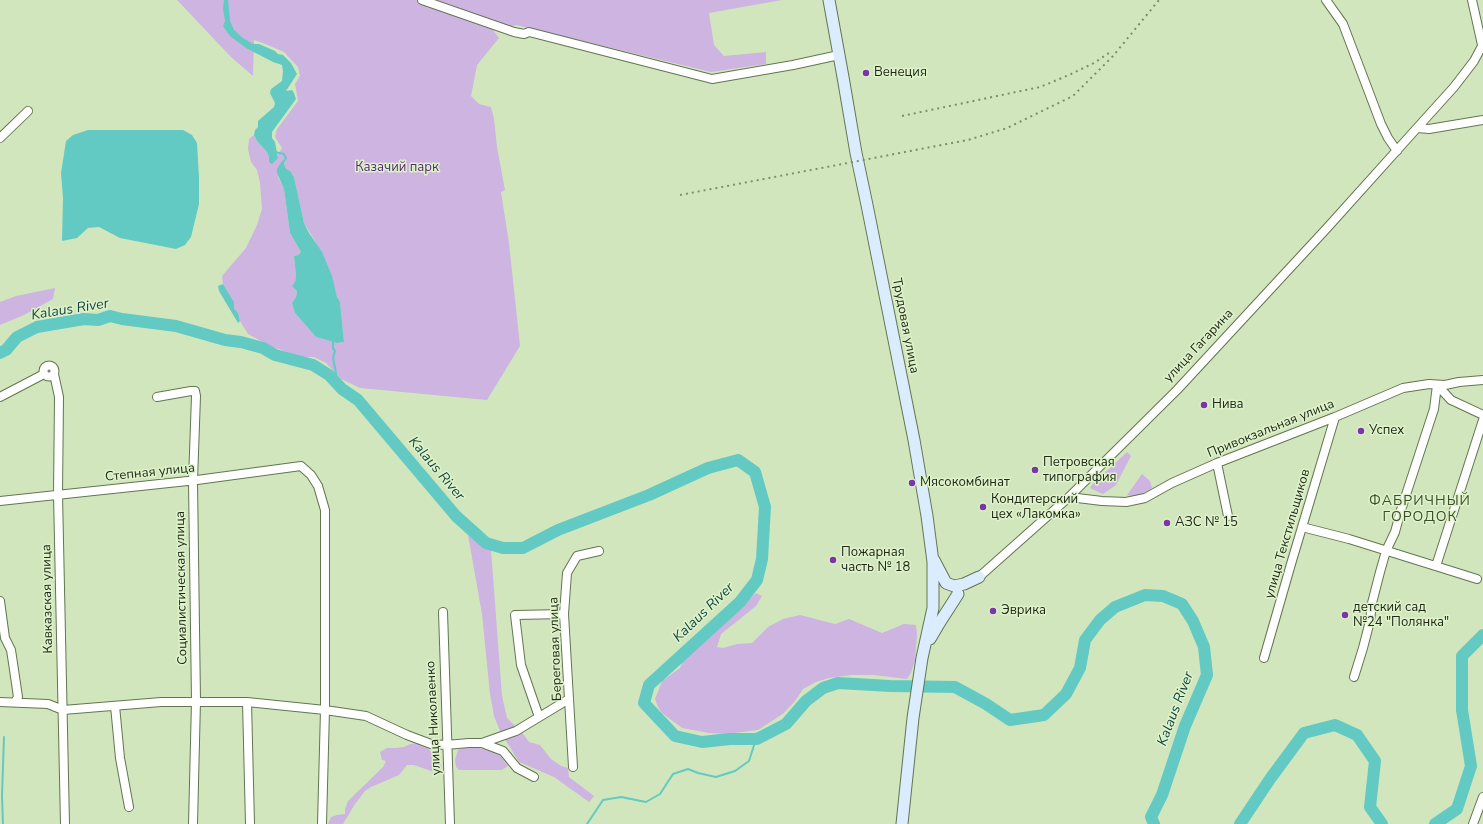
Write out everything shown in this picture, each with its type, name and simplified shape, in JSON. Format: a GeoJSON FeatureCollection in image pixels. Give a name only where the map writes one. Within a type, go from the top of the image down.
{"type":"FeatureCollection","features":[{"type":"Feature","properties":{"kind":"main road","name":"Трудовая улица"},"geometry":{"type":"LineString","coordinates":[[829,0],[856,153],[914,440],[933,557],[933,608],[922,658]]}},
{"type":"Feature","properties":{"kind":"main road"},"geometry":{"type":"LineString","coordinates":[[933,557],[946,583],[954,586],[964,584],[980,577]]}},
{"type":"Feature","properties":{"kind":"main road","name":"улица Гагарина"},"geometry":{"type":"LineString","coordinates":[[933,608],[958,594],[980,577]]}},
{"type":"Feature","properties":{"kind":"main road"},"geometry":{"type":"LineString","coordinates":[[902,824],[913,718],[922,658],[933,633],[958,594]]}},
{"type":"Feature","properties":{"kind":"main road"},"geometry":{"type":"LineString","coordinates":[[906,824],[911,771],[913,718]]}},
{"type":"Feature","properties":{"kind":"street"},"geometry":{"type":"LineString","coordinates":[[422,0],[514,32],[524,34],[529,32],[712,79],[794,65],[839,55]]}},
{"type":"Feature","properties":{"kind":"street"},"geometry":{"type":"LineString","coordinates":[[1326,0],[1343,24],[1381,124],[1397,151]]}},
{"type":"Feature","properties":{"kind":"street"},"geometry":{"type":"LineString","coordinates":[[1472,0],[1483,44]]}},
{"type":"Feature","properties":{"kind":"street","name":"улица Гагарина"},"geometry":{"type":"LineString","coordinates":[[980,577],[1069,497],[1177,390],[1454,87],[1474,61],[1483,44]]}},
{"type":"Feature","properties":{"kind":"street"},"geometry":{"type":"LineString","coordinates":[[0,138],[28,111]]}},
{"type":"Feature","properties":{"kind":"street"},"geometry":{"type":"LineString","coordinates":[[1417,128],[1433,129],[1483,120]]}},
{"type":"Feature","properties":{"kind":"street","name":"Кавказская улица"},"geometry":{"type":"LineString","coordinates":[[0,397],[44,374],[44,368],[48,365],[53,367],[55,371],[54,374],[58,397],[58,494],[65,824]]}},
{"type":"Feature","properties":{"kind":"street","name":"Привокзальная улица"},"geometry":{"type":"LineString","coordinates":[[1069,497],[1126,502],[1145,498],[1172,483],[1217,463],[1335,417],[1403,388],[1483,380]]}},
{"type":"Feature","properties":{"kind":"street"},"geometry":{"type":"LineString","coordinates":[[1437,385],[1451,400],[1483,415]]}},
{"type":"Feature","properties":{"kind":"street"},"geometry":{"type":"LineString","coordinates":[[1354,677],[1364,648],[1372,603],[1386,551],[1395,532],[1434,409],[1437,385]]}},
{"type":"Feature","properties":{"kind":"street","name":"Социалистическая улица"},"geometry":{"type":"LineString","coordinates":[[157,397],[195,391],[196,404],[193,481],[196,701],[193,824]]}},
{"type":"Feature","properties":{"kind":"street","name":"улица Текстильщиков"},"geometry":{"type":"LineString","coordinates":[[1264,658],[1335,417]]}},
{"type":"Feature","properties":{"kind":"street"},"geometry":{"type":"LineString","coordinates":[[1436,566],[1483,420]]}},
{"type":"Feature","properties":{"kind":"street"},"geometry":{"type":"LineString","coordinates":[[1217,463],[1228,516]]}},
{"type":"Feature","properties":{"kind":"street","name":"Степная улица"},"geometry":{"type":"LineString","coordinates":[[0,501],[193,481],[301,466],[311,475],[318,486],[325,510],[325,710]]}},
{"type":"Feature","properties":{"kind":"street"},"geometry":{"type":"LineString","coordinates":[[1302,526],[1477,579]]}},
{"type":"Feature","properties":{"kind":"street","name":"Береговая улица"},"geometry":{"type":"LineString","coordinates":[[573,767],[564,614],[567,573],[577,556],[599,551]]}},
{"type":"Feature","properties":{"kind":"street"},"geometry":{"type":"LineString","coordinates":[[0,601],[5,638],[11,650],[14,663],[18,697],[15,702]]}},
{"type":"Feature","properties":{"kind":"street","name":"улица Николаенко"},"geometry":{"type":"LineString","coordinates":[[442,612],[450,824]]}},
{"type":"Feature","properties":{"kind":"street"},"geometry":{"type":"LineString","coordinates":[[539,717],[521,665],[515,615],[564,614]]}},
{"type":"Feature","properties":{"kind":"street"},"geometry":{"type":"LineString","coordinates":[[482,743],[516,731],[569,699]]}},
{"type":"Feature","properties":{"kind":"street"},"geometry":{"type":"LineString","coordinates":[[0,702],[48,704],[63,710],[161,702],[196,701],[247,702],[325,710],[366,716],[407,735],[431,744],[446,746],[469,742],[482,743],[503,751],[517,768],[534,777]]}},
{"type":"Feature","properties":{"kind":"street"},"geometry":{"type":"LineString","coordinates":[[247,702],[250,824]]}},
{"type":"Feature","properties":{"kind":"street"},"geometry":{"type":"LineString","coordinates":[[115,706],[120,758],[129,808]]}},
{"type":"Feature","properties":{"kind":"street"},"geometry":{"type":"LineString","coordinates":[[322,824],[325,710]]}},
{"type":"Feature","properties":{"kind":"street"},"geometry":{"type":"LineString","coordinates":[[1473,824],[1483,797]]}},
{"type":"Feature","properties":{"kind":"green space","name":"Казачий парк"},"geometry":{"type":"Polygon","coordinates":[[[177,0],[782,0],[709,13],[714,45],[724,56],[766,52],[766,64],[711,72],[516,25],[493,30],[499,38],[477,65],[471,96],[479,104],[491,107],[494,119],[497,147],[505,190],[501,192],[509,243],[520,346],[487,400],[360,388],[341,379],[326,363],[314,357],[301,357],[270,346],[248,334],[234,308],[234,302],[223,284],[222,276],[246,248],[257,225],[262,209],[260,183],[257,170],[251,162],[248,149],[249,139],[254,135],[269,157],[278,158],[278,154],[282,148],[275,137],[277,129],[298,101],[295,84],[300,76],[298,67],[284,52],[254,40],[253,76],[231,57],[177,0]],[[285,160],[278,177],[284,189],[290,233],[301,252],[294,256],[296,275],[295,282],[297,291],[296,297],[292,303],[295,313],[316,337],[337,343],[344,342],[340,302],[315,241],[304,223],[294,177],[286,169],[284,164],[285,160]]]}},
{"type":"Feature","properties":{"kind":"green space"},"geometry":{"type":"Polygon","coordinates":[[[55,288],[53,299],[24,315],[0,325],[0,302],[16,296],[55,288]]]}},
{"type":"Feature","properties":{"kind":"green space"},"geometry":{"type":"Polygon","coordinates":[[[1127,452],[1131,456],[1116,485],[1103,494],[1090,488],[1092,485],[1127,452]]]}},
{"type":"Feature","properties":{"kind":"green space"},"geometry":{"type":"Polygon","coordinates":[[[1142,474],[1150,481],[1152,488],[1137,497],[1127,495],[1142,474]]]}},
{"type":"Feature","properties":{"kind":"green space"},"geometry":{"type":"Polygon","coordinates":[[[468,535],[491,550],[502,696],[507,718],[529,742],[540,745],[551,759],[561,766],[568,768],[569,777],[594,796],[589,802],[554,777],[519,762],[500,731],[494,716],[490,694],[482,614],[468,535]]]}},
{"type":"Feature","properties":{"kind":"green space"},"geometry":{"type":"Polygon","coordinates":[[[756,593],[762,596],[756,606],[721,634],[717,647],[723,648],[737,644],[752,643],[768,627],[783,619],[800,615],[835,624],[849,619],[882,633],[904,624],[916,625],[917,635],[915,660],[911,673],[907,679],[873,675],[852,675],[829,678],[816,682],[803,689],[784,713],[758,730],[726,734],[709,733],[682,728],[662,713],[658,707],[655,699],[662,681],[680,668],[683,661],[756,593]]]}},
{"type":"Feature","properties":{"kind":"green space"},"geometry":{"type":"Polygon","coordinates":[[[419,743],[426,746],[437,757],[442,768],[438,772],[414,765],[407,765],[399,775],[365,791],[343,824],[328,824],[331,817],[345,814],[348,801],[383,767],[386,761],[382,760],[380,752],[387,748],[404,747],[410,744],[419,743]]]}},
{"type":"Feature","properties":{"kind":"green space"},"geometry":{"type":"Polygon","coordinates":[[[475,747],[498,753],[508,766],[502,770],[459,770],[456,767],[455,760],[458,750],[462,748],[475,747]]]}},
{"type":"Feature","properties":{"kind":"water"},"geometry":{"type":"Polygon","coordinates":[[[224,0],[228,0],[230,21],[234,30],[253,44],[259,44],[283,55],[291,63],[297,74],[286,91],[292,90],[296,99],[272,132],[272,138],[275,142],[278,158],[272,164],[269,162],[267,152],[257,141],[254,135],[255,130],[258,127],[258,121],[274,107],[275,103],[270,93],[271,89],[282,81],[282,65],[246,48],[230,36],[223,26],[225,21],[223,9],[224,0]]]}},
{"type":"Feature","properties":{"kind":"water"},"geometry":{"type":"Polygon","coordinates":[[[88,130],[183,130],[192,135],[197,143],[199,204],[191,237],[185,245],[176,249],[120,238],[99,227],[88,228],[77,238],[62,241],[63,198],[61,173],[66,141],[73,135],[88,130]]]}},
{"type":"Feature","properties":{"kind":"water"},"geometry":{"type":"Polygon","coordinates":[[[285,160],[284,164],[286,169],[290,171],[294,177],[304,223],[322,252],[332,276],[337,297],[340,302],[344,342],[337,343],[316,337],[295,313],[292,303],[296,297],[297,291],[292,286],[295,282],[296,275],[294,256],[301,252],[290,233],[284,189],[277,173],[277,169],[282,161],[285,160]]]}},
{"type":"Feature","properties":{"kind":"water"},"geometry":{"type":"Polygon","coordinates":[[[223,284],[234,302],[234,308],[238,313],[240,321],[238,323],[219,291],[218,286],[223,284]]]}},
{"type":"Feature","properties":{"kind":"waterway"},"geometry":{"type":"LineString","coordinates":[[275,152],[284,154],[286,158],[284,161]]}},
{"type":"Feature","properties":{"kind":"waterway","name":"Kalaus River"},"geometry":{"type":"LineString","coordinates":[[0,353],[6,350],[17,337],[37,327],[84,319],[98,320],[110,316],[176,326],[225,340],[241,342],[263,348],[275,355],[313,365],[329,375],[342,389],[358,400],[456,516],[486,543],[503,548],[523,548],[558,530],[649,495],[708,468],[738,460],[755,472],[765,507],[762,559],[757,580],[740,602],[649,685],[644,703],[675,736],[702,742],[730,739],[757,739],[786,724],[806,701],[823,688],[838,683],[890,686],[955,687],[986,704],[1010,720],[1044,715],[1066,694],[1080,668],[1085,640],[1100,620],[1115,607],[1145,595],[1163,596],[1182,604],[1193,621],[1204,647],[1207,675],[1185,726],[1162,795],[1151,817],[1154,824]]}},
{"type":"Feature","properties":{"kind":"waterway"},"geometry":{"type":"LineString","coordinates":[[333,341],[333,348],[335,351],[333,358],[336,373],[335,382]]}},
{"type":"Feature","properties":{"kind":"waterway","name":"Kalaus River"},"geometry":{"type":"LineString","coordinates":[[1435,824],[1457,809],[1471,766],[1462,710],[1462,656],[1483,635]]}},
{"type":"Feature","properties":{"kind":"waterway","name":"Kalaus River"},"geometry":{"type":"LineString","coordinates":[[1240,824],[1270,779],[1304,733],[1335,725],[1357,735],[1375,761],[1370,807],[1382,824]]}},
{"type":"Feature","properties":{"kind":"waterway"},"geometry":{"type":"LineString","coordinates":[[3,824],[2,796],[4,737]]}},
{"type":"Feature","properties":{"kind":"waterway"},"geometry":{"type":"LineString","coordinates":[[587,824],[603,800],[621,797],[646,802],[660,794],[673,774],[688,769],[716,777],[735,771],[749,761],[756,739]]}},
{"type":"Feature","properties":{"kind":"railway"},"geometry":{"type":"LineString","coordinates":[[680,195],[968,140],[1007,128],[1073,96],[1113,56],[1159,0]]}},
{"type":"Feature","properties":{"kind":"railway"},"geometry":{"type":"LineString","coordinates":[[902,116],[1040,87],[1094,63],[1112,51]]}},
{"type":"Feature","properties":{"kind":"place","name":"Венеция"},"geometry":{"type":"Point","coordinates":[866,73]}},
{"type":"Feature","properties":{"kind":"place","name":"Нива"},"geometry":{"type":"Point","coordinates":[1204,405]}},
{"type":"Feature","properties":{"kind":"place","name":"Успех"},"geometry":{"type":"Point","coordinates":[1361,431]}},
{"type":"Feature","properties":{"kind":"place","name":"Петровская типография"},"geometry":{"type":"Point","coordinates":[1035,470]}},
{"type":"Feature","properties":{"kind":"place","name":"Мясокомбинат"},"geometry":{"type":"Point","coordinates":[912,483]}},
{"type":"Feature","properties":{"kind":"place","name":"Кондитерский цех «Лакомка»"},"geometry":{"type":"Point","coordinates":[983,507]}},
{"type":"Feature","properties":{"kind":"place","name":"АЗС № 15"},"geometry":{"type":"Point","coordinates":[1167,523]}},
{"type":"Feature","properties":{"kind":"place","name":"Пожарная часть № 18"},"geometry":{"type":"Point","coordinates":[833,560]}},
{"type":"Feature","properties":{"kind":"place","name":"Эврика"},"geometry":{"type":"Point","coordinates":[993,611]}},
{"type":"Feature","properties":{"kind":"place","name":"детский сад №24 \"Полянка\""},"geometry":{"type":"Point","coordinates":[1345,615]}},
{"type":"Feature","properties":{"kind":"district","name":"ФАБРИЧНЫЙ ГОРОДОК"},"geometry":{"type":"Point","coordinates":[1420,510]}}]}
